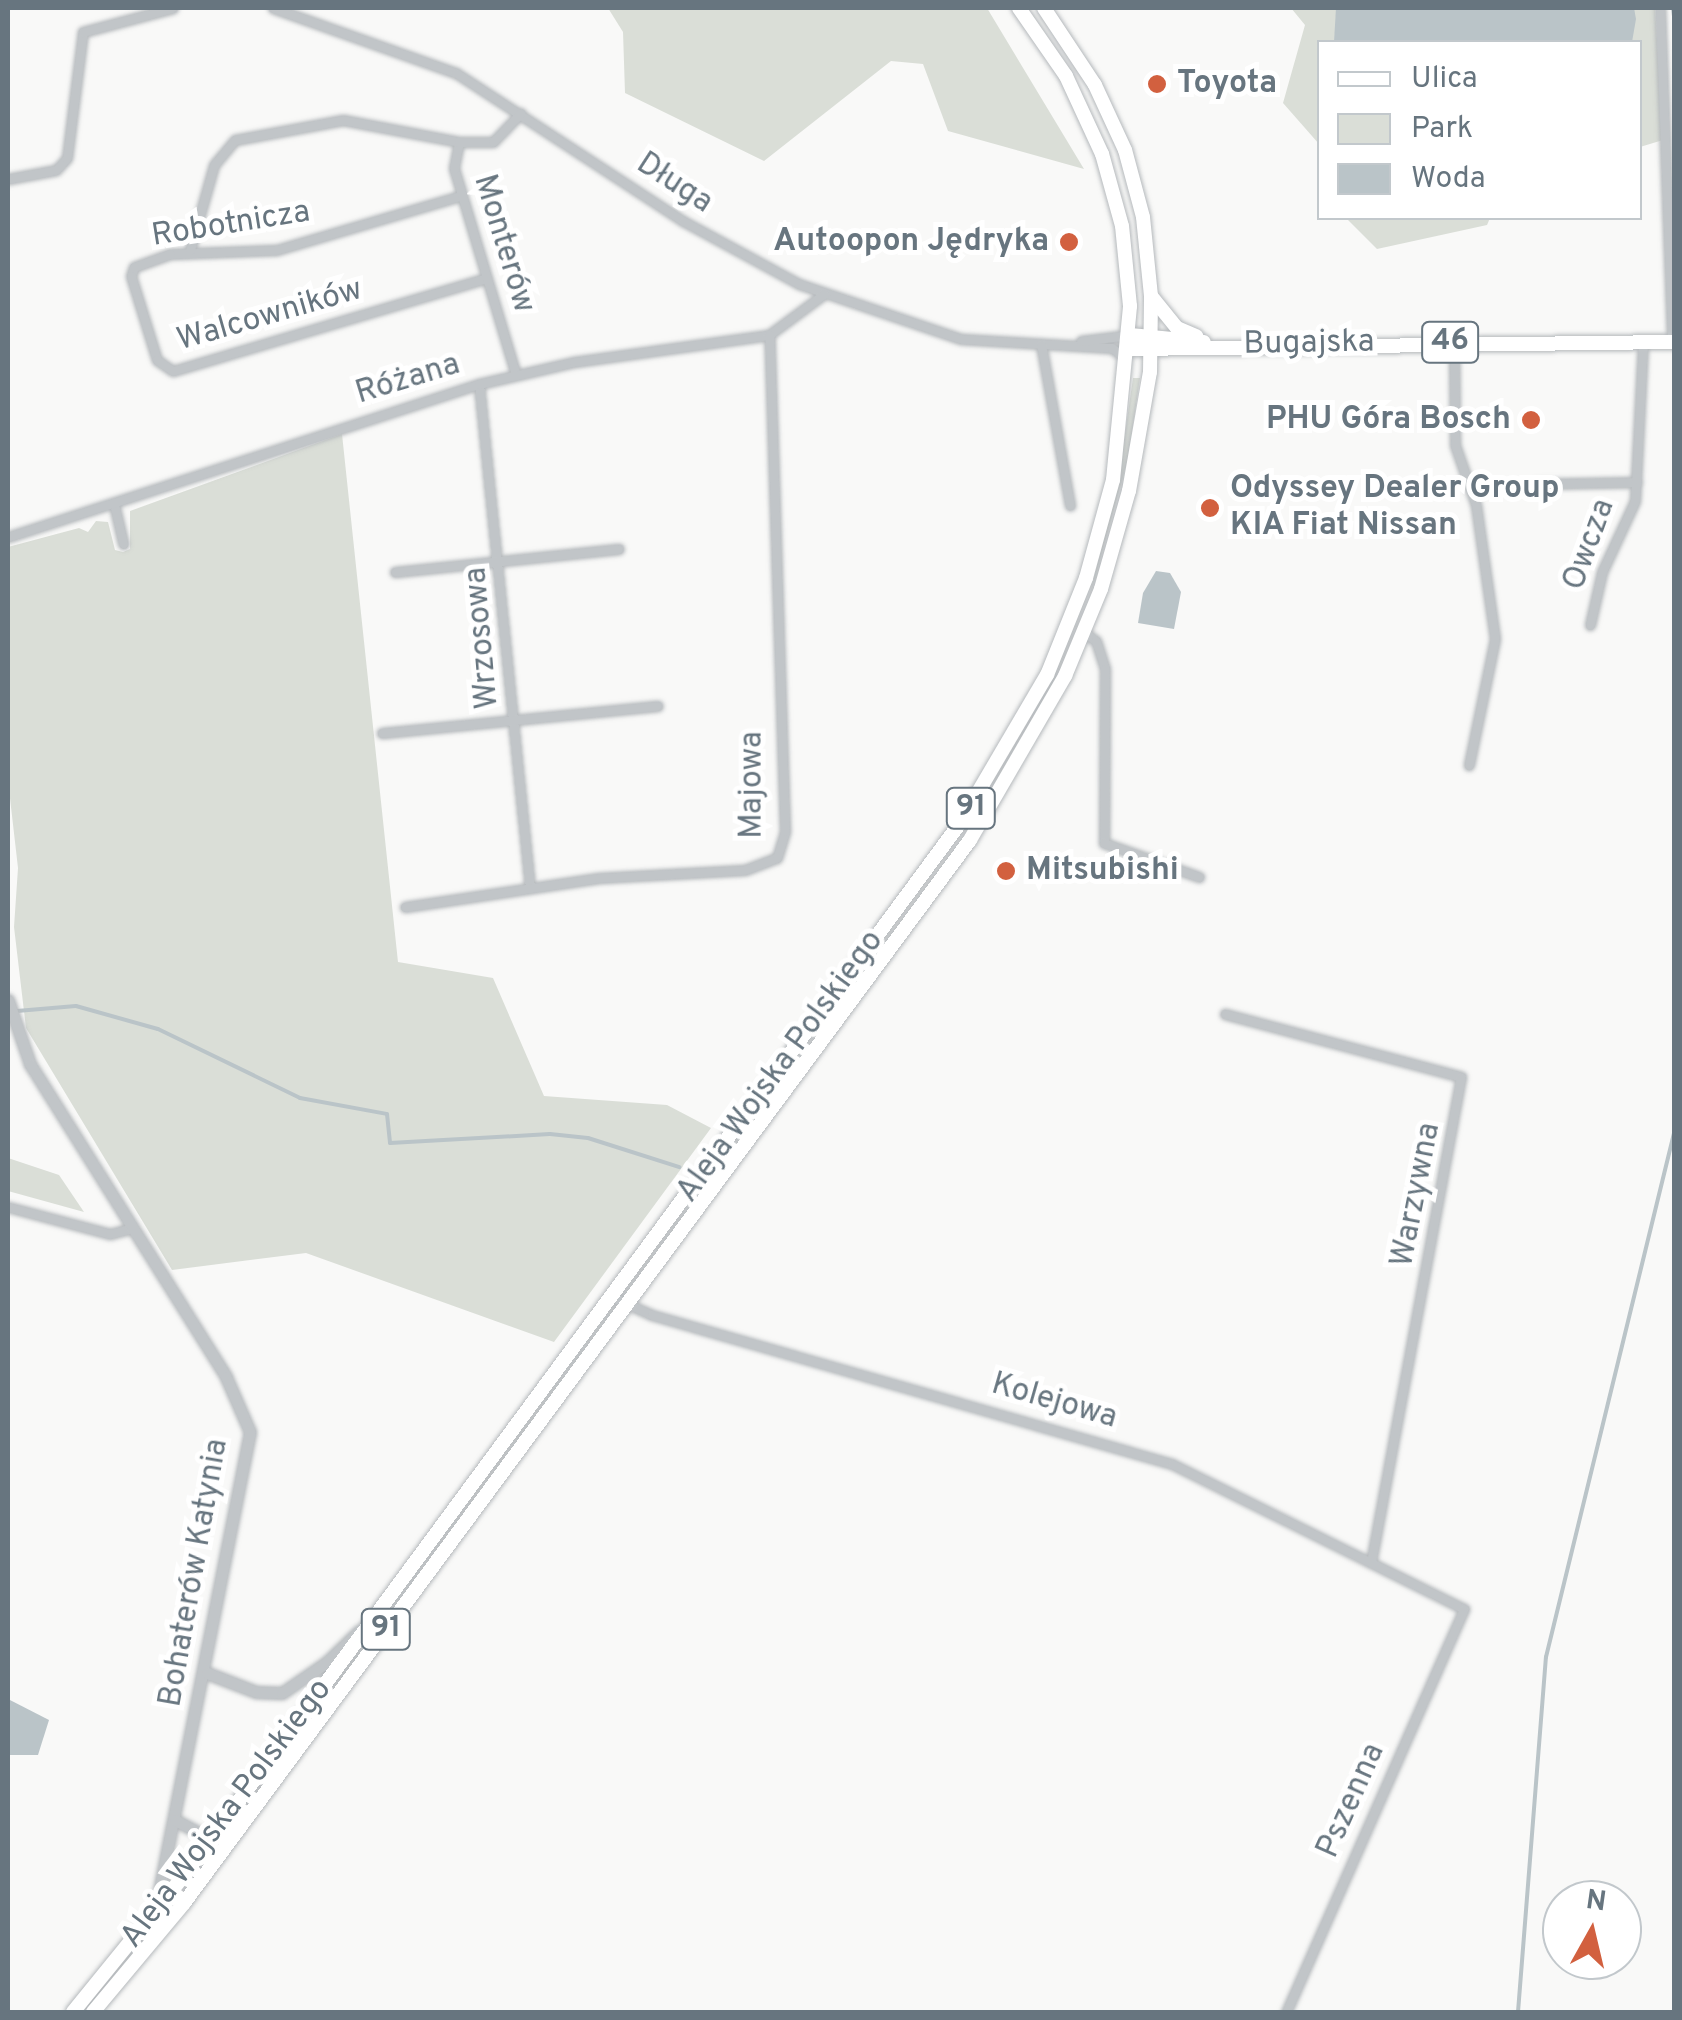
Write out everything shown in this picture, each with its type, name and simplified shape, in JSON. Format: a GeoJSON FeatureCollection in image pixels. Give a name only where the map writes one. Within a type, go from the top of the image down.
{"type":"FeatureCollection","features":[{"type":"Feature","properties":{"kind":"main road","name":"Aleja Wojska Polskiego"},"geometry":{"type":"LineString","coordinates":[[73,2012],[153,1916],[960,824],[1028,712],[1099,534],[1130,349],[1122,226],[1102,154],[1066,76],[1019,8]]}},
{"type":"Feature","properties":{"kind":"main road","name":"Aleja Wojska Polskiego"},"geometry":{"type":"LineString","coordinates":[[94,2012],[627,1304],[970,840],[1043,721],[1084,632],[1129,490],[1151,343],[1152,296],[1146,232],[1124,150],[1095,85],[1044,8]]}},
{"type":"Feature","properties":{"kind":"main road","name":"46"},"geometry":{"type":"LineString","coordinates":[[1152,296],[1181,330],[1225,345]]}},
{"type":"Feature","properties":{"kind":"main road","name":"Bugajska"},"geometry":{"type":"LineString","coordinates":[[1130,349],[1151,343],[1674,342]]}},
{"type":"Feature","properties":{"kind":"street"},"geometry":{"type":"LineString","coordinates":[[8,179],[56,170],[66,158],[84,32],[173,8]]}},
{"type":"Feature","properties":{"kind":"street","name":"Długa"},"geometry":{"type":"LineString","coordinates":[[273,8],[414,53],[521,113],[727,248],[824,294],[961,339],[1130,349]]}},
{"type":"Feature","properties":{"kind":"street"},"geometry":{"type":"LineString","coordinates":[[1660,8],[1674,342]]}},
{"type":"Feature","properties":{"kind":"street","name":"Monterów"},"geometry":{"type":"LineString","coordinates":[[516,376],[454,168],[459,142],[493,142],[521,113]]}},
{"type":"Feature","properties":{"kind":"street"},"geometry":{"type":"LineString","coordinates":[[190,250],[214,166],[235,140],[343,120],[459,142]]}},
{"type":"Feature","properties":{"kind":"street","name":"Robotnicza"},"geometry":{"type":"LineString","coordinates":[[131,276],[134,267],[190,250],[276,250],[460,196]]}},
{"type":"Feature","properties":{"kind":"street","name":"Walcowników"},"geometry":{"type":"LineString","coordinates":[[131,276],[157,360],[172,371],[486,278]]}},
{"type":"Feature","properties":{"kind":"street","name":"Różana"},"geometry":{"type":"LineString","coordinates":[[8,538],[115,508],[244,456],[479,384],[769,335],[824,294]]}},
{"type":"Feature","properties":{"kind":"street","name":"Majowa"},"geometry":{"type":"LineString","coordinates":[[405,907],[530,888],[745,870],[777,858],[785,831],[769,335]]}},
{"type":"Feature","properties":{"kind":"street"},"geometry":{"type":"LineString","coordinates":[[1454,342],[1455,445],[1476,505],[1495,639],[1469,766]]}},
{"type":"Feature","properties":{"kind":"street","name":"Owcza"},"geometry":{"type":"LineString","coordinates":[[1590,625],[1602,572],[1631,518],[1637,482],[1643,342]]}},
{"type":"Feature","properties":{"kind":"street","name":"Długa"},"geometry":{"type":"LineString","coordinates":[[1068,343],[1130,349]]}},
{"type":"Feature","properties":{"kind":"street"},"geometry":{"type":"LineString","coordinates":[[1041,344],[1070,505]]}},
{"type":"Feature","properties":{"kind":"street","name":"Wrzosowa"},"geometry":{"type":"LineString","coordinates":[[479,384],[502,560],[530,888]]}},
{"type":"Feature","properties":{"kind":"street","name":"Owcza"},"geometry":{"type":"LineString","coordinates":[[1537,484],[1637,482]]}},
{"type":"Feature","properties":{"kind":"street"},"geometry":{"type":"LineString","coordinates":[[115,508],[122,544]]}},
{"type":"Feature","properties":{"kind":"street"},"geometry":{"type":"LineString","coordinates":[[395,572],[619,548]]}},
{"type":"Feature","properties":{"kind":"street"},"geometry":{"type":"LineString","coordinates":[[1084,632],[1096,641],[1105,669],[1104,843],[1199,878]]}},
{"type":"Feature","properties":{"kind":"street"},"geometry":{"type":"LineString","coordinates":[[382,734],[658,706]]}},
{"type":"Feature","properties":{"kind":"street","name":"Bohaterów Katynia"},"geometry":{"type":"LineString","coordinates":[[8,1000],[30,1064],[226,1377],[250,1432],[207,1672],[153,1916]]}},
{"type":"Feature","properties":{"kind":"street","name":"Warzywna"},"geometry":{"type":"LineString","coordinates":[[1225,1014],[1461,1077],[1370,1563]]}},
{"type":"Feature","properties":{"kind":"street"},"geometry":{"type":"LineString","coordinates":[[8,1207],[110,1234],[133,1228]]}},
{"type":"Feature","properties":{"kind":"street","name":"Kolejowa"},"geometry":{"type":"LineString","coordinates":[[610,1296],[1158,1459],[1464,1610]]}},
{"type":"Feature","properties":{"kind":"street"},"geometry":{"type":"LineString","coordinates":[[207,1672],[256,1692],[282,1693],[328,1662],[382,1606]]}},
{"type":"Feature","properties":{"kind":"street","name":"Pszenna"},"geometry":{"type":"LineString","coordinates":[[1286,2012],[1464,1610]]}},
{"type":"Feature","properties":{"kind":"street"},"geometry":{"type":"LineString","coordinates":[[175,1820],[210,1839]]}},
{"type":"Feature","properties":{"kind":"green space"},"geometry":{"type":"Polygon","coordinates":[[[608,8],[987,8],[1084,169],[948,131],[923,64],[891,61],[764,161],[625,93],[623,32],[608,8]]]}},
{"type":"Feature","properties":{"kind":"green space"},"geometry":{"type":"Polygon","coordinates":[[[1291,8],[1655,8],[1663,140],[1642,146],[1642,40],[1317,40],[1317,142],[1283,103],[1305,25],[1291,8]]]}},
{"type":"Feature","properties":{"kind":"green space"},"geometry":{"type":"Polygon","coordinates":[[[1348,220],[1489,220],[1487,225],[1377,249],[1348,220]]]}},
{"type":"Feature","properties":{"kind":"green space"},"geometry":{"type":"Polygon","coordinates":[[[1133,378],[1140,378],[1128,459],[1089,599],[1118,482],[1133,378]]]}},
{"type":"Feature","properties":{"kind":"green space"},"geometry":{"type":"Polygon","coordinates":[[[342,434],[398,962],[493,978],[544,1096],[667,1105],[711,1128],[554,1342],[306,1253],[172,1270],[26,1028],[14,927],[18,868],[8,781],[8,547],[79,528],[88,532],[96,521],[108,522],[115,550],[123,552],[130,549],[130,511],[342,434]]]}},
{"type":"Feature","properties":{"kind":"green space"},"geometry":{"type":"Polygon","coordinates":[[[8,1158],[59,1175],[84,1212],[8,1191],[8,1158]]]}},
{"type":"Feature","properties":{"kind":"water"},"geometry":{"type":"Polygon","coordinates":[[[1336,8],[1634,8],[1636,19],[1632,40],[1334,40],[1336,8]]]}},
{"type":"Feature","properties":{"kind":"water"},"geometry":{"type":"Polygon","coordinates":[[[1156,571],[1170,573],[1181,592],[1174,629],[1138,623],[1143,593],[1156,571]]]}},
{"type":"Feature","properties":{"kind":"water"},"geometry":{"type":"Polygon","coordinates":[[[8,1699],[49,1720],[38,1755],[8,1755],[8,1699]]]}},
{"type":"Feature","properties":{"kind":"waterway"},"geometry":{"type":"LineString","coordinates":[[1673,8],[1674,16]]}},
{"type":"Feature","properties":{"kind":"waterway"},"geometry":{"type":"LineString","coordinates":[[17,1011],[76,1006],[158,1029],[300,1098],[387,1114],[390,1143],[550,1134],[588,1138],[679,1167]]}},
{"type":"Feature","properties":{"kind":"waterway"},"geometry":{"type":"LineString","coordinates":[[1518,2012],[1546,1657],[1674,1133]]}},
{"type":"Feature","properties":{"kind":"place","name":"Toyota"},"geometry":{"type":"Point","coordinates":[1157,84]}},
{"type":"Feature","properties":{"kind":"place","name":"Autoopon Jędryka"},"geometry":{"type":"Point","coordinates":[1069,242]}},
{"type":"Feature","properties":{"kind":"place","name":"PHU Góra Bosch"},"geometry":{"type":"Point","coordinates":[1531,420]}},
{"type":"Feature","properties":{"kind":"place","name":"Odyssey Dealer Group KIA Fiat Nissan"},"geometry":{"type":"Point","coordinates":[1210,508]}},
{"type":"Feature","properties":{"kind":"place","name":"Mitsubishi"},"geometry":{"type":"Point","coordinates":[1006,871]}}]}
